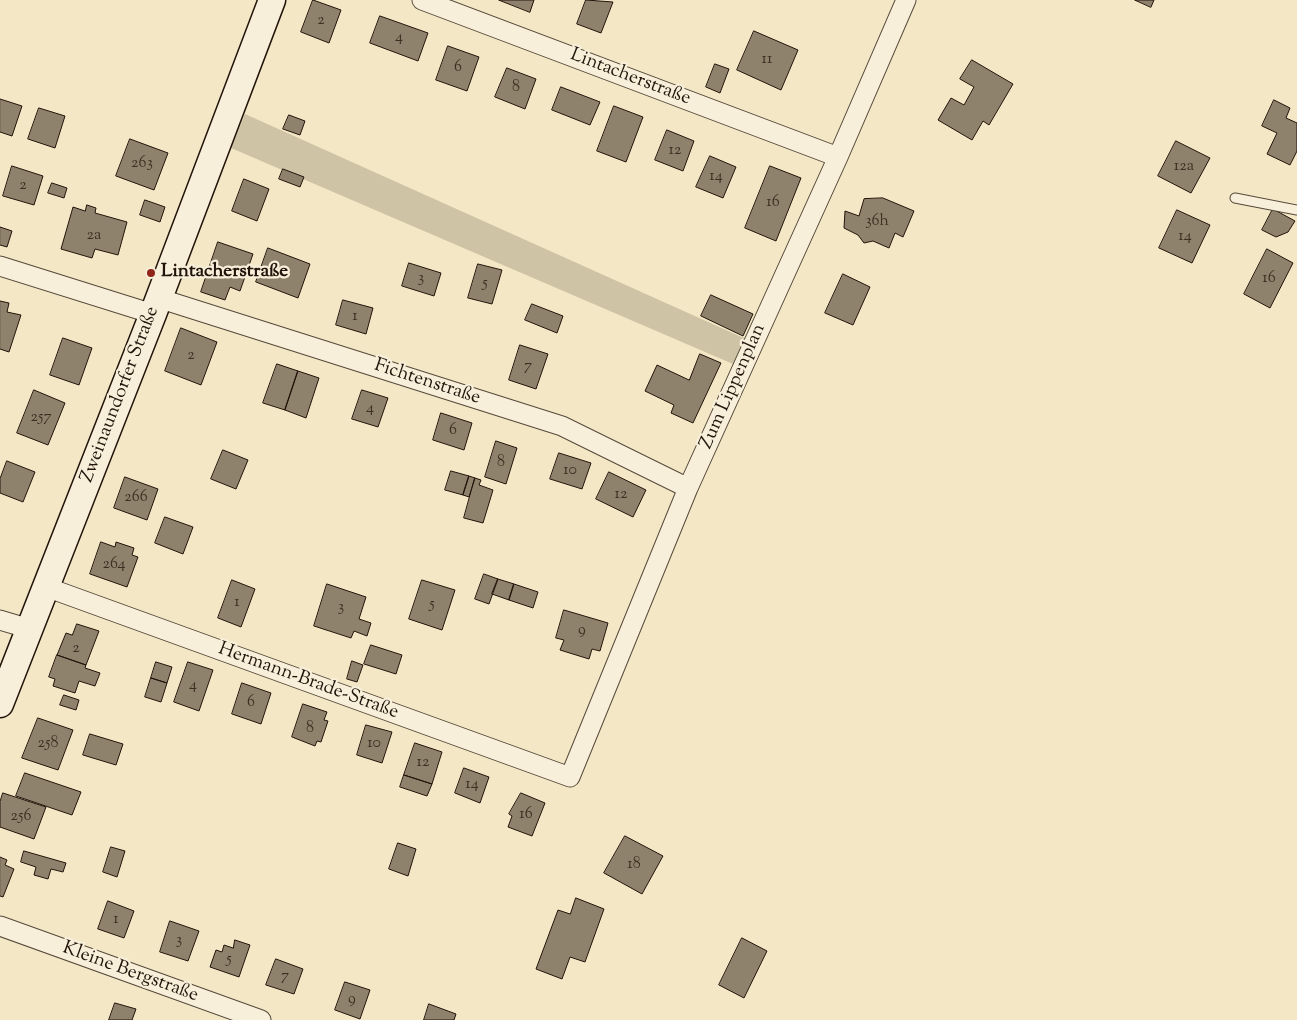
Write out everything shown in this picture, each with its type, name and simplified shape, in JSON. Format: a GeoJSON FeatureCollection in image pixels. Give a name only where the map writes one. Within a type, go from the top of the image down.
{"type":"FeatureCollection","features":[{"type":"Feature","properties":{"kind":"street","name":"Zweinaundorfer Straße"},"geometry":{"type":"LineString","coordinates":[[0,704],[156,306],[272,0]]}},
{"type":"Feature","properties":{"kind":"street","name":"Lintacherstraße"},"geometry":{"type":"LineString","coordinates":[[422,0],[838,157]]}},
{"type":"Feature","properties":{"kind":"street","name":"Zum Lippenplan"},"geometry":{"type":"LineString","coordinates":[[570,777],[688,488],[838,157],[906,0]]}},
{"type":"Feature","properties":{"kind":"street","name":"Fichtenstraße"},"geometry":{"type":"LineString","coordinates":[[0,266],[156,306],[562,426],[688,488]]}},
{"type":"Feature","properties":{"kind":"street","name":"Hermann-Brade-Straße"},"geometry":{"type":"LineString","coordinates":[[46,587],[570,777]]}},
{"type":"Feature","properties":{"kind":"street"},"geometry":{"type":"LineString","coordinates":[[0,620],[30,630]]}},
{"type":"Feature","properties":{"kind":"street","name":"Kleine Bergstraße"},"geometry":{"type":"LineString","coordinates":[[0,926],[261,1020]]}},
{"type":"Feature","properties":{"kind":"lane"},"geometry":{"type":"LineString","coordinates":[[1235,198],[1297,210]]}},
{"type":"Feature","properties":{"kind":"shaded area"},"geometry":{"type":"Polygon","coordinates":[[[245,114],[746,339],[733,364],[231,148],[245,114]]]}},
{"type":"Feature","properties":{"kind":"building"},"geometry":{"type":"Polygon","coordinates":[[[313,0],[341,10],[329,43],[301,32],[313,0]]]}},
{"type":"Feature","properties":{"kind":"building"},"geometry":{"type":"Polygon","coordinates":[[[499,0],[534,0],[530,12],[499,0]]]}},
{"type":"Feature","properties":{"kind":"building"},"geometry":{"type":"Polygon","coordinates":[[[586,0],[613,2],[601,33],[577,24],[586,0]]]}},
{"type":"Feature","properties":{"kind":"building"},"geometry":{"type":"Polygon","coordinates":[[[1135,0],[1154,0],[1151,7],[1135,0]]]}},
{"type":"Feature","properties":{"kind":"building"},"geometry":{"type":"Polygon","coordinates":[[[380,16],[428,33],[418,61],[370,43],[380,16]]]}},
{"type":"Feature","properties":{"kind":"building"},"geometry":{"type":"Polygon","coordinates":[[[754,31],[798,50],[781,90],[737,70],[754,31]]]}},
{"type":"Feature","properties":{"kind":"building"},"geometry":{"type":"Polygon","coordinates":[[[448,46],[479,57],[467,91],[436,80],[448,46]]]}},
{"type":"Feature","properties":{"kind":"building"},"geometry":{"type":"Polygon","coordinates":[[[972,60],[1013,84],[989,125],[983,121],[972,140],[938,120],[951,98],[964,105],[974,87],[960,79],[972,60]]]}},
{"type":"Feature","properties":{"kind":"building"},"geometry":{"type":"Polygon","coordinates":[[[715,64],[729,69],[720,93],[706,87],[715,64]]]}},
{"type":"Feature","properties":{"kind":"building"},"geometry":{"type":"Polygon","coordinates":[[[507,68],[536,79],[525,109],[495,97],[507,68]]]}},
{"type":"Feature","properties":{"kind":"building"},"geometry":{"type":"Polygon","coordinates":[[[561,87],[600,102],[590,125],[552,110],[561,87]]]}},
{"type":"Feature","properties":{"kind":"building"},"geometry":{"type":"Polygon","coordinates":[[[0,99],[22,106],[12,136],[0,132],[0,99]]]}},
{"type":"Feature","properties":{"kind":"building"},"geometry":{"type":"Polygon","coordinates":[[[1274,100],[1290,108],[1286,118],[1297,123],[1297,151],[1290,165],[1267,154],[1277,133],[1262,126],[1274,100]]]}},
{"type":"Feature","properties":{"kind":"building"},"geometry":{"type":"Polygon","coordinates":[[[614,106],[643,117],[626,162],[597,151],[614,106]]]}},
{"type":"Feature","properties":{"kind":"building"},"geometry":{"type":"Polygon","coordinates":[[[39,108],[65,116],[55,148],[28,139],[39,108]]]}},
{"type":"Feature","properties":{"kind":"building"},"geometry":{"type":"Polygon","coordinates":[[[289,115],[305,121],[300,135],[283,129],[289,115]]]}},
{"type":"Feature","properties":{"kind":"building"},"geometry":{"type":"Polygon","coordinates":[[[667,130],[694,141],[683,171],[655,160],[667,130]]]}},
{"type":"Feature","properties":{"kind":"building"},"geometry":{"type":"Polygon","coordinates":[[[130,139],[168,153],[154,190],[116,176],[130,139]]]}},
{"type":"Feature","properties":{"kind":"building"},"geometry":{"type":"Polygon","coordinates":[[[1176,141],[1210,158],[1191,193],[1158,176],[1176,141]]]}},
{"type":"Feature","properties":{"kind":"building"},"geometry":{"type":"Polygon","coordinates":[[[710,156],[736,167],[723,198],[696,187],[710,156]]]}},
{"type":"Feature","properties":{"kind":"building"},"geometry":{"type":"Polygon","coordinates":[[[12,166],[43,176],[34,205],[3,196],[12,166]]]}},
{"type":"Feature","properties":{"kind":"building"},"geometry":{"type":"Polygon","coordinates":[[[770,166],[801,178],[776,241],[745,228],[770,166]]]}},
{"type":"Feature","properties":{"kind":"building"},"geometry":{"type":"Polygon","coordinates":[[[283,169],[304,177],[300,187],[279,179],[283,169]]]}},
{"type":"Feature","properties":{"kind":"building"},"geometry":{"type":"Polygon","coordinates":[[[244,179],[269,189],[257,221],[232,211],[244,179]]]}},
{"type":"Feature","properties":{"kind":"building"},"geometry":{"type":"Polygon","coordinates":[[[52,183],[67,188],[64,198],[48,193],[52,183]]]}},
{"type":"Feature","properties":{"kind":"building"},"geometry":{"type":"Polygon","coordinates":[[[883,198],[914,211],[903,237],[895,233],[889,248],[873,241],[864,243],[858,235],[844,228],[845,211],[859,216],[864,199],[883,198]]]}},
{"type":"Feature","properties":{"kind":"building"},"geometry":{"type":"Polygon","coordinates":[[[145,200],[165,207],[160,222],[140,215],[145,200]]]}},
{"type":"Feature","properties":{"kind":"building"},"geometry":{"type":"Polygon","coordinates":[[[87,205],[96,208],[95,213],[127,222],[118,255],[95,249],[92,258],[61,249],[73,207],[85,211],[87,205]]]}},
{"type":"Feature","properties":{"kind":"building"},"geometry":{"type":"Polygon","coordinates":[[[1273,209],[1295,221],[1288,232],[1276,237],[1262,230],[1273,209]]]}},
{"type":"Feature","properties":{"kind":"building"},"geometry":{"type":"Polygon","coordinates":[[[1177,210],[1210,225],[1192,263],[1159,248],[1177,210]]]}},
{"type":"Feature","properties":{"kind":"building"},"geometry":{"type":"Polygon","coordinates":[[[0,227],[12,231],[7,247],[0,245],[0,227]]]}},
{"type":"Feature","properties":{"kind":"building"},"geometry":{"type":"Polygon","coordinates":[[[218,242],[253,254],[240,291],[230,287],[225,300],[201,292],[218,242]]]}},
{"type":"Feature","properties":{"kind":"building"},"geometry":{"type":"Polygon","coordinates":[[[268,248],[310,264],[298,298],[256,282],[268,248]]]}},
{"type":"Feature","properties":{"kind":"building"},"geometry":{"type":"Polygon","coordinates":[[[1267,249],[1293,263],[1270,308],[1244,294],[1267,249]]]}},
{"type":"Feature","properties":{"kind":"building"},"geometry":{"type":"Polygon","coordinates":[[[409,263],[441,273],[434,296],[402,286],[409,263]]]}},
{"type":"Feature","properties":{"kind":"building"},"geometry":{"type":"Polygon","coordinates":[[[478,264],[502,270],[492,304],[468,298],[478,264]]]}},
{"type":"Feature","properties":{"kind":"building"},"geometry":{"type":"Polygon","coordinates":[[[843,274],[870,287],[853,325],[825,313],[843,274]]]}},
{"type":"Feature","properties":{"kind":"building"},"geometry":{"type":"Polygon","coordinates":[[[711,295],[753,314],[743,336],[701,316],[711,295]]]}},
{"type":"Feature","properties":{"kind":"building"},"geometry":{"type":"Polygon","coordinates":[[[343,300],[373,308],[366,334],[336,325],[343,300]]]}},
{"type":"Feature","properties":{"kind":"building"},"geometry":{"type":"Polygon","coordinates":[[[0,301],[9,303],[7,312],[21,315],[9,352],[0,349],[0,301]]]}},
{"type":"Feature","properties":{"kind":"building"},"geometry":{"type":"Polygon","coordinates":[[[532,304],[563,316],[557,333],[525,320],[532,304]]]}},
{"type":"Feature","properties":{"kind":"building"},"geometry":{"type":"Polygon","coordinates":[[[181,328],[217,342],[201,385],[165,371],[181,328]]]}},
{"type":"Feature","properties":{"kind":"building"},"geometry":{"type":"Polygon","coordinates":[[[63,338],[92,348],[79,385],[50,375],[63,338]]]}},
{"type":"Feature","properties":{"kind":"building"},"geometry":{"type":"Polygon","coordinates":[[[520,345],[548,354],[536,389],[509,380],[520,345]]]}},
{"type":"Feature","properties":{"kind":"building"},"geometry":{"type":"Polygon","coordinates":[[[700,354],[721,363],[693,423],[671,413],[674,405],[645,391],[657,365],[689,380],[700,354]]]}},
{"type":"Feature","properties":{"kind":"building"},"geometry":{"type":"Polygon","coordinates":[[[277,364],[298,371],[285,410],[263,403],[277,364]]]}},
{"type":"Feature","properties":{"kind":"building"},"geometry":{"type":"Polygon","coordinates":[[[298,371],[319,378],[306,418],[285,410],[298,371]]]}},
{"type":"Feature","properties":{"kind":"building"},"geometry":{"type":"Polygon","coordinates":[[[34,390],[65,403],[48,445],[17,433],[34,390]]]}},
{"type":"Feature","properties":{"kind":"building"},"geometry":{"type":"Polygon","coordinates":[[[362,390],[388,398],[378,427],[352,419],[362,390]]]}},
{"type":"Feature","properties":{"kind":"building"},"geometry":{"type":"Polygon","coordinates":[[[441,413],[472,423],[464,450],[433,440],[441,413]]]}},
{"type":"Feature","properties":{"kind":"building"},"geometry":{"type":"Polygon","coordinates":[[[496,441],[517,448],[506,484],[485,477],[496,441]]]}},
{"type":"Feature","properties":{"kind":"building"},"geometry":{"type":"Polygon","coordinates":[[[223,450],[248,460],[236,489],[211,479],[223,450]]]}},
{"type":"Feature","properties":{"kind":"building"},"geometry":{"type":"Polygon","coordinates":[[[559,453],[591,463],[582,489],[550,479],[559,453]]]}},
{"type":"Feature","properties":{"kind":"building"},"geometry":{"type":"Polygon","coordinates":[[[7,461],[35,472],[23,502],[0,493],[0,479],[7,461]]]}},
{"type":"Feature","properties":{"kind":"building"},"geometry":{"type":"Polygon","coordinates":[[[451,471],[469,476],[463,495],[445,490],[451,471]]]}},
{"type":"Feature","properties":{"kind":"building"},"geometry":{"type":"Polygon","coordinates":[[[609,472],[646,490],[633,517],[596,499],[609,472]]]}},
{"type":"Feature","properties":{"kind":"building"},"geometry":{"type":"Polygon","coordinates":[[[469,476],[475,478],[469,497],[463,495],[469,476]]]}},
{"type":"Feature","properties":{"kind":"building"},"geometry":{"type":"Polygon","coordinates":[[[125,477],[158,489],[147,520],[114,508],[125,477]]]}},
{"type":"Feature","properties":{"kind":"building"},"geometry":{"type":"Polygon","coordinates":[[[475,478],[481,480],[479,485],[493,490],[483,523],[464,518],[475,478]]]}},
{"type":"Feature","properties":{"kind":"building"},"geometry":{"type":"Polygon","coordinates":[[[165,517],[193,527],[183,554],[155,543],[165,517]]]}},
{"type":"Feature","properties":{"kind":"building"},"geometry":{"type":"Polygon","coordinates":[[[101,542],[115,547],[116,542],[134,548],[132,555],[138,557],[127,587],[90,574],[101,542]]]}},
{"type":"Feature","properties":{"kind":"building"},"geometry":{"type":"Polygon","coordinates":[[[484,574],[498,579],[489,604],[475,599],[484,574]]]}},
{"type":"Feature","properties":{"kind":"building"},"geometry":{"type":"Polygon","coordinates":[[[498,579],[514,584],[509,600],[492,594],[498,579]]]}},
{"type":"Feature","properties":{"kind":"building"},"geometry":{"type":"Polygon","coordinates":[[[232,580],[255,589],[241,627],[218,618],[232,580]]]}},
{"type":"Feature","properties":{"kind":"building"},"geometry":{"type":"Polygon","coordinates":[[[422,580],[455,590],[442,630],[409,619],[422,580]]]}},
{"type":"Feature","properties":{"kind":"building"},"geometry":{"type":"Polygon","coordinates":[[[327,584],[366,597],[359,619],[371,623],[367,636],[354,631],[351,638],[314,626],[327,584]]]}},
{"type":"Feature","properties":{"kind":"building"},"geometry":{"type":"Polygon","coordinates":[[[514,584],[538,592],[533,608],[509,600],[514,584]]]}},
{"type":"Feature","properties":{"kind":"building"},"geometry":{"type":"Polygon","coordinates":[[[564,610],[608,623],[600,651],[592,649],[589,659],[560,650],[564,640],[556,638],[564,610]]]}},
{"type":"Feature","properties":{"kind":"building"},"geometry":{"type":"Polygon","coordinates":[[[77,624],[99,631],[86,665],[57,655],[66,633],[72,635],[77,624]]]}},
{"type":"Feature","properties":{"kind":"building"},"geometry":{"type":"Polygon","coordinates":[[[371,645],[402,655],[396,674],[364,664],[371,645]]]}},
{"type":"Feature","properties":{"kind":"building"},"geometry":{"type":"Polygon","coordinates":[[[57,655],[86,665],[85,668],[100,673],[95,686],[79,681],[75,693],[53,686],[55,679],[49,677],[57,655]]]}},
{"type":"Feature","properties":{"kind":"building"},"geometry":{"type":"Polygon","coordinates":[[[352,661],[363,665],[357,682],[347,679],[352,661]]]}},
{"type":"Feature","properties":{"kind":"building"},"geometry":{"type":"Polygon","coordinates":[[[156,662],[172,667],[167,683],[151,678],[156,662]]]}},
{"type":"Feature","properties":{"kind":"building"},"geometry":{"type":"Polygon","coordinates":[[[188,662],[213,670],[199,711],[174,702],[188,662]]]}},
{"type":"Feature","properties":{"kind":"building"},"geometry":{"type":"Polygon","coordinates":[[[151,678],[167,683],[161,702],[145,697],[151,678]]]}},
{"type":"Feature","properties":{"kind":"building"},"geometry":{"type":"Polygon","coordinates":[[[242,683],[271,693],[261,724],[232,714],[242,683]]]}},
{"type":"Feature","properties":{"kind":"building"},"geometry":{"type":"Polygon","coordinates":[[[64,695],[79,700],[76,710],[60,705],[64,695]]]}},
{"type":"Feature","properties":{"kind":"building"},"geometry":{"type":"Polygon","coordinates":[[[303,704],[327,712],[324,720],[328,721],[321,742],[317,741],[315,746],[292,737],[303,704]]]}},
{"type":"Feature","properties":{"kind":"building"},"geometry":{"type":"Polygon","coordinates":[[[38,718],[73,730],[58,770],[22,758],[38,718]]]}},
{"type":"Feature","properties":{"kind":"building"},"geometry":{"type":"Polygon","coordinates":[[[366,725],[392,732],[382,763],[357,755],[366,725]]]}},
{"type":"Feature","properties":{"kind":"building"},"geometry":{"type":"Polygon","coordinates":[[[90,734],[123,744],[116,765],[83,755],[90,734]]]}},
{"type":"Feature","properties":{"kind":"building"},"geometry":{"type":"Polygon","coordinates":[[[415,743],[442,752],[432,784],[404,775],[415,743]]]}},
{"type":"Feature","properties":{"kind":"building"},"geometry":{"type":"Polygon","coordinates":[[[464,768],[489,777],[480,803],[455,793],[464,768]]]}},
{"type":"Feature","properties":{"kind":"building"},"geometry":{"type":"Polygon","coordinates":[[[25,773],[81,792],[72,815],[16,796],[25,773]]]}},
{"type":"Feature","properties":{"kind":"building"},"geometry":{"type":"Polygon","coordinates":[[[404,775],[432,784],[427,796],[400,787],[404,775]]]}},
{"type":"Feature","properties":{"kind":"building"},"geometry":{"type":"Polygon","coordinates":[[[3,793],[46,807],[34,839],[0,827],[0,802],[3,793]]]}},
{"type":"Feature","properties":{"kind":"building"},"geometry":{"type":"Polygon","coordinates":[[[521,793],[545,803],[532,836],[508,827],[512,816],[509,814],[521,793]]]}},
{"type":"Feature","properties":{"kind":"building"},"geometry":{"type":"Polygon","coordinates":[[[625,836],[663,856],[642,894],[604,873],[625,836]]]}},
{"type":"Feature","properties":{"kind":"building"},"geometry":{"type":"Polygon","coordinates":[[[398,843],[416,849],[408,876],[389,869],[398,843]]]}},
{"type":"Feature","properties":{"kind":"building"},"geometry":{"type":"Polygon","coordinates":[[[111,847],[125,851],[117,877],[103,872],[111,847]]]}},
{"type":"Feature","properties":{"kind":"building"},"geometry":{"type":"Polygon","coordinates":[[[24,851],[66,863],[63,872],[51,869],[48,879],[34,875],[36,867],[21,862],[24,851]]]}},
{"type":"Feature","properties":{"kind":"building"},"geometry":{"type":"Polygon","coordinates":[[[0,857],[7,860],[5,865],[14,869],[3,897],[0,896],[0,857]]]}},
{"type":"Feature","properties":{"kind":"building"},"geometry":{"type":"Polygon","coordinates":[[[576,898],[604,909],[585,962],[570,957],[562,979],[536,969],[558,910],[570,914],[576,898]]]}},
{"type":"Feature","properties":{"kind":"building"},"geometry":{"type":"Polygon","coordinates":[[[108,901],[134,911],[124,938],[98,929],[108,901]]]}},
{"type":"Feature","properties":{"kind":"building"},"geometry":{"type":"Polygon","coordinates":[[[170,921],[199,931],[188,961],[160,952],[170,921]]]}},
{"type":"Feature","properties":{"kind":"building"},"geometry":{"type":"Polygon","coordinates":[[[742,938],[767,951],[744,998],[719,985],[742,938]]]}},
{"type":"Feature","properties":{"kind":"building"},"geometry":{"type":"Polygon","coordinates":[[[235,940],[250,945],[239,977],[210,967],[216,950],[222,952],[224,945],[233,948],[235,940]]]}},
{"type":"Feature","properties":{"kind":"building"},"geometry":{"type":"Polygon","coordinates":[[[276,959],[303,969],[294,994],[266,985],[276,959]]]}},
{"type":"Feature","properties":{"kind":"building"},"geometry":{"type":"Polygon","coordinates":[[[345,982],[370,990],[360,1019],[335,1010],[345,982]]]}},
{"type":"Feature","properties":{"kind":"building"},"geometry":{"type":"Polygon","coordinates":[[[115,1003],[136,1009],[132,1020],[109,1020],[115,1003]]]}},
{"type":"Feature","properties":{"kind":"building"},"geometry":{"type":"Polygon","coordinates":[[[429,1004],[456,1014],[454,1020],[424,1020],[429,1004]]]}},
{"type":"Feature","properties":{"kind":"place","name":"Lintacherstraße"},"geometry":{"type":"Point","coordinates":[151,273]}}]}
